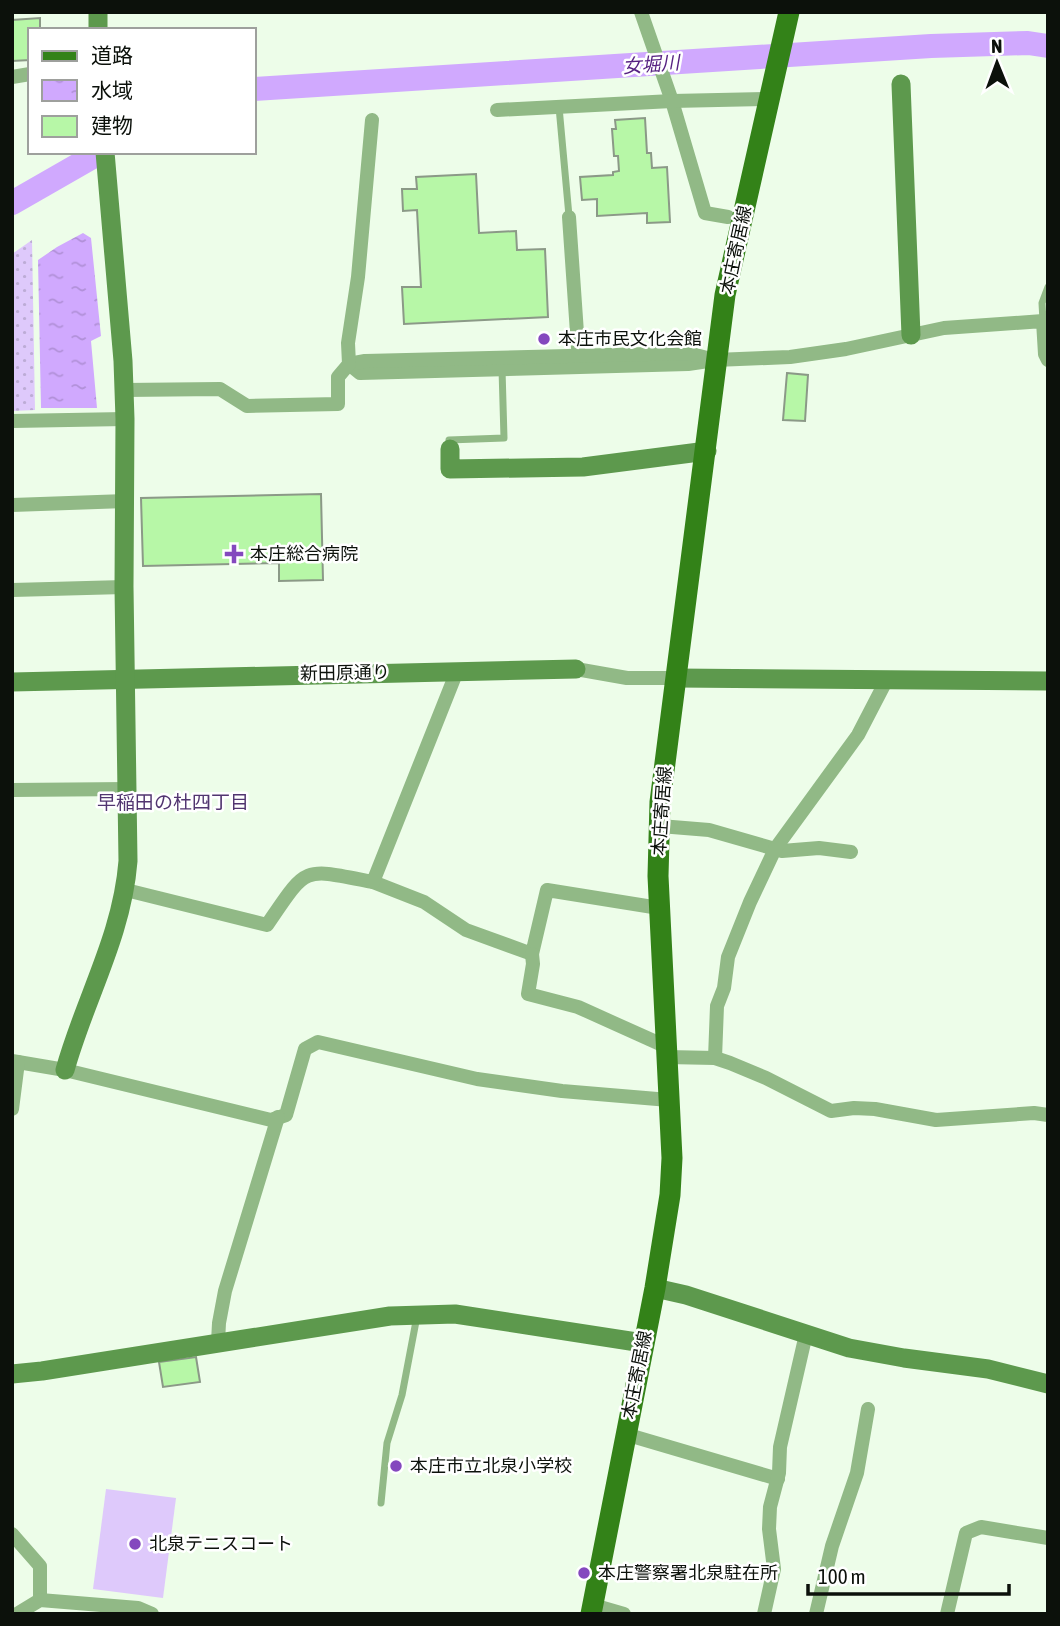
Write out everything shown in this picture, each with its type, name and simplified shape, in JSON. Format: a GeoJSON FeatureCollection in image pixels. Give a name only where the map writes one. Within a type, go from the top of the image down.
{"type":"FeatureCollection","features":[{"type":"Feature","properties":{"kind":"main road","name":"本庄寄居線"},"geometry":{"type":"LineString","coordinates":[[592,1610],[655,1288],[670,1195],[672,1157],[659,908],[660,802],[725,295],[787,20]]}},
{"type":"Feature","properties":{"kind":"street"},"geometry":{"type":"LineString","coordinates":[[641,12],[671,98],[705,213],[728,217]]}},
{"type":"Feature","properties":{"kind":"street"},"geometry":{"type":"LineString","coordinates":[[901,83],[911,335]]}},
{"type":"Feature","properties":{"kind":"street"},"geometry":{"type":"LineString","coordinates":[[498,110],[671,98],[769,97]]}},
{"type":"Feature","properties":{"kind":"street"},"geometry":{"type":"LineString","coordinates":[[349,364],[348,343],[358,276],[372,121]]}},
{"type":"Feature","properties":{"kind":"street"},"geometry":{"type":"LineString","coordinates":[[65,1070],[76,1030],[118,922],[126,890],[129,834],[124,587],[124,390],[105,154]]}},
{"type":"Feature","properties":{"kind":"street"},"geometry":{"type":"LineString","coordinates":[[569,217],[579,362]]}},
{"type":"Feature","properties":{"kind":"street"},"geometry":{"type":"LineString","coordinates":[[124,390],[220,389],[247,406],[338,404],[338,377],[349,364],[365,361],[579,362],[688,353],[715,360],[801,355],[846,349],[944,328],[1045,320],[1045,354],[1048,360]]}},
{"type":"Feature","properties":{"kind":"street"},"geometry":{"type":"LineString","coordinates":[[12,421],[125,419]]}},
{"type":"Feature","properties":{"kind":"street"},"geometry":{"type":"LineString","coordinates":[[450,449],[450,469],[583,467],[707,451]]}},
{"type":"Feature","properties":{"kind":"street"},"geometry":{"type":"LineString","coordinates":[[12,505],[126,501]]}},
{"type":"Feature","properties":{"kind":"street"},"geometry":{"type":"LineString","coordinates":[[12,590],[124,587]]}},
{"type":"Feature","properties":{"kind":"street","name":"新田原通り"},"geometry":{"type":"LineString","coordinates":[[12,682],[576,669],[627,678],[676,678]]}},
{"type":"Feature","properties":{"kind":"street"},"geometry":{"type":"LineString","coordinates":[[373,882],[457,671]]}},
{"type":"Feature","properties":{"kind":"street"},"geometry":{"type":"LineString","coordinates":[[676,678],[1048,681]]}},
{"type":"Feature","properties":{"kind":"street"},"geometry":{"type":"LineString","coordinates":[[715,1058],[717,1006],[724,988],[728,957],[775,849],[858,735],[886,681]]}},
{"type":"Feature","properties":{"kind":"street"},"geometry":{"type":"LineString","coordinates":[[12,790],[128,789]]}},
{"type":"Feature","properties":{"kind":"street"},"geometry":{"type":"LineString","coordinates":[[660,826],[709,830],[775,849],[819,848],[851,852]]}},
{"type":"Feature","properties":{"kind":"street"},"geometry":{"type":"LineString","coordinates":[[126,890],[267,925],[298,881],[306,875],[321,872],[373,882],[424,902],[467,930],[532,954]]}},
{"type":"Feature","properties":{"kind":"street"},"geometry":{"type":"LineString","coordinates":[[659,908],[547,890],[532,954],[528,994],[578,1007],[667,1052],[715,1058],[766,1078],[831,1111],[875,1109],[936,1120],[1034,1113],[1048,1115]]}},
{"type":"Feature","properties":{"kind":"street"},"geometry":{"type":"LineString","coordinates":[[12,1109],[15,1061],[65,1070],[271,1119],[286,1115],[305,1049],[318,1042],[477,1079],[562,1091],[669,1100]]}},
{"type":"Feature","properties":{"kind":"street"},"geometry":{"type":"LineString","coordinates":[[218,1342],[225,1291],[278,1117]]}},
{"type":"Feature","properties":{"kind":"street"},"geometry":{"type":"LineString","coordinates":[[655,1288],[686,1295],[849,1348],[988,1369],[1048,1384]]}},
{"type":"Feature","properties":{"kind":"street"},"geometry":{"type":"LineString","coordinates":[[12,1374],[390,1316],[455,1314],[643,1343]]}},
{"type":"Feature","properties":{"kind":"street"},"geometry":{"type":"LineString","coordinates":[[764,1614],[774,1569],[769,1529],[770,1507],[778,1479],[780,1447],[806,1334]]}},
{"type":"Feature","properties":{"kind":"street"},"geometry":{"type":"LineString","coordinates":[[816,1614],[832,1546],[857,1472],[868,1409]]}},
{"type":"Feature","properties":{"kind":"street"},"geometry":{"type":"LineString","coordinates":[[625,1434],[778,1479]]}},
{"type":"Feature","properties":{"kind":"street"},"geometry":{"type":"LineString","coordinates":[[947,1614],[966,1533],[981,1527],[1048,1538]]}},
{"type":"Feature","properties":{"kind":"street"},"geometry":{"type":"LineString","coordinates":[[12,1534],[40,1566],[40,1600]]}},
{"type":"Feature","properties":{"kind":"street"},"geometry":{"type":"LineString","coordinates":[[17,1614],[40,1600],[138,1608],[152,1614]]}},
{"type":"Feature","properties":{"kind":"street"},"geometry":{"type":"LineString","coordinates":[[592,1610],[624,1614]]}},
{"type":"Feature","properties":{"kind":"lane"},"geometry":{"type":"LineString","coordinates":[[559,107],[569,217]]}},
{"type":"Feature","properties":{"kind":"lane"},"geometry":{"type":"LineString","coordinates":[[1045,320],[1042,303],[1048,287]]}},
{"type":"Feature","properties":{"kind":"lane"},"geometry":{"type":"LineString","coordinates":[[450,449],[449,440],[505,438],[502,363]]}},
{"type":"Feature","properties":{"kind":"lane"},"geometry":{"type":"LineString","coordinates":[[381,1503],[387,1443],[402,1395],[417,1315]]}},
{"type":"Feature","properties":{"kind":"shaded area"},"geometry":{"type":"Polygon","coordinates":[[[32,240],[35,410],[12,411],[12,254],[32,240]]]}},
{"type":"Feature","properties":{"kind":"shaded area","name":"北泉テニスコート"},"geometry":{"type":"Polygon","coordinates":[[[106,1489],[176,1498],[163,1598],[93,1589],[106,1489]]]}},
{"type":"Feature","properties":{"kind":"water"},"geometry":{"type":"Polygon","coordinates":[[[83,233],[91,238],[101,336],[91,341],[97,408],[41,408],[38,260],[83,233]]]}},
{"type":"Feature","properties":{"kind":"building"},"geometry":{"type":"Polygon","coordinates":[[[40,18],[40,28],[28,28],[28,60],[12,61],[12,20],[40,18]]]}},
{"type":"Feature","properties":{"kind":"building"},"geometry":{"type":"Polygon","coordinates":[[[645,118],[647,153],[651,153],[652,168],[667,167],[670,222],[647,223],[647,213],[597,216],[597,199],[582,200],[580,177],[613,175],[613,172],[619,171],[618,156],[614,156],[612,129],[616,129],[615,120],[645,118]]]}},
{"type":"Feature","properties":{"kind":"building","name":"本庄市民文化会館"},"geometry":{"type":"Polygon","coordinates":[[[476,174],[479,233],[516,231],[517,250],[545,249],[548,317],[404,324],[402,287],[421,287],[417,210],[403,211],[402,189],[417,189],[416,177],[476,174]]]}},
{"type":"Feature","properties":{"kind":"building"},"geometry":{"type":"Polygon","coordinates":[[[787,373],[808,375],[805,421],[783,420],[787,373]]]}},
{"type":"Feature","properties":{"kind":"building"},"geometry":{"type":"Polygon","coordinates":[[[321,494],[323,580],[279,581],[279,563],[143,566],[141,498],[321,494]]]}},
{"type":"Feature","properties":{"kind":"building"},"geometry":{"type":"Polygon","coordinates":[[[196,1357],[200,1382],[163,1387],[159,1362],[196,1357]]]}},
{"type":"Feature","properties":{"kind":"waterway","name":"女堀川"},"geometry":{"type":"LineString","coordinates":[[256,89],[931,46],[1028,43],[1048,46]]}},
{"type":"Feature","properties":{"kind":"waterway","name":"女堀川"},"geometry":{"type":"LineString","coordinates":[[12,203],[98,154]]}},
{"type":"Feature","properties":{"kind":"place","name":"本庄市民文化会館"},"geometry":{"type":"Point","coordinates":[544,339]}},
{"type":"Feature","properties":{"kind":"place","name":"本庄総合病院"},"geometry":{"type":"Point","coordinates":[234,554]}},
{"type":"Feature","properties":{"kind":"place","name":"本庄市立北泉小学校"},"geometry":{"type":"Point","coordinates":[396,1466]}},
{"type":"Feature","properties":{"kind":"place","name":"北泉テニスコート"},"geometry":{"type":"Point","coordinates":[135,1544]}},
{"type":"Feature","properties":{"kind":"place","name":"本庄警察署北泉駐在所"},"geometry":{"type":"Point","coordinates":[584,1573]}},
{"type":"Feature","properties":{"kind":"district","name":"早稲田の杜四丁目"},"geometry":{"type":"Point","coordinates":[173,802]}}]}
